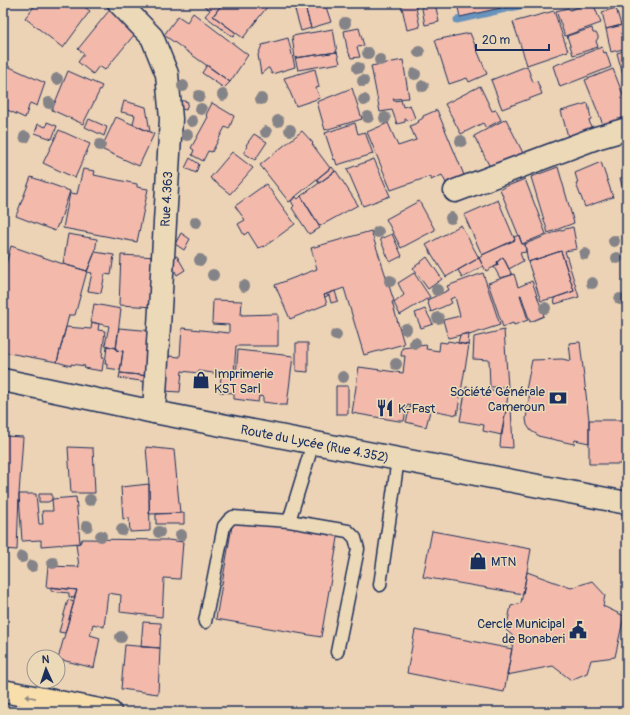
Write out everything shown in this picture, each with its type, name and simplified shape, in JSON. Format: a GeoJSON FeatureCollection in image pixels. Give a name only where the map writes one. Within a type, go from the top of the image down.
{"type":"FeatureCollection","features":[{"type":"Feature","properties":{"kind":"highway"},"geometry":{"type":"LineString","coordinates":[[3,691],[110,712]]}},
{"type":"Feature","properties":{"kind":"main road","name":"Rue 4.363"},"geometry":{"type":"LineString","coordinates":[[119,3],[152,37],[167,74],[171,119],[154,412]]}},
{"type":"Feature","properties":{"kind":"main road"},"geometry":{"type":"LineString","coordinates":[[455,191],[596,138],[627,129]]}},
{"type":"Feature","properties":{"kind":"main road","name":"Route du Lycée (Rue 4.352)"},"geometry":{"type":"LineString","coordinates":[[3,380],[154,412],[627,503]]}},
{"type":"Feature","properties":{"kind":"lane"},"geometry":{"type":"LineString","coordinates":[[289,521],[313,443]]}},
{"type":"Feature","properties":{"kind":"lane"},"geometry":{"type":"LineString","coordinates":[[380,585],[398,459]]}},
{"type":"Feature","properties":{"kind":"lane"},"geometry":{"type":"LineString","coordinates":[[205,622],[224,526],[229,520],[233,518],[289,521],[348,531],[355,538],[358,549],[337,652]]}},
{"type":"Feature","properties":{"kind":"building"},"geometry":{"type":"Polygon","coordinates":[[[37,3],[79,3],[90,11],[63,48],[25,18],[37,3]]]}},
{"type":"Feature","properties":{"kind":"building"},"geometry":{"type":"Polygon","coordinates":[[[200,3],[223,3],[213,16],[236,33],[233,37],[205,16],[210,10],[200,3]]]}},
{"type":"Feature","properties":{"kind":"building"},"geometry":{"type":"Polygon","coordinates":[[[223,3],[270,3],[243,38],[213,16],[223,3]]]}},
{"type":"Feature","properties":{"kind":"building"},"geometry":{"type":"Polygon","coordinates":[[[293,3],[304,3],[311,28],[301,31],[293,3]]]}},
{"type":"Feature","properties":{"kind":"building"},"geometry":{"type":"Polygon","coordinates":[[[304,3],[318,3],[320,8],[326,7],[331,22],[311,28],[304,3]]]}},
{"type":"Feature","properties":{"kind":"building"},"geometry":{"type":"Polygon","coordinates":[[[401,3],[415,3],[420,27],[407,30],[401,3]]]}},
{"type":"Feature","properties":{"kind":"building"},"geometry":{"type":"Polygon","coordinates":[[[421,3],[435,3],[439,22],[425,25],[421,3]]]}},
{"type":"Feature","properties":{"kind":"building"},"geometry":{"type":"Polygon","coordinates":[[[457,3],[523,3],[460,17],[457,3]]]}},
{"type":"Feature","properties":{"kind":"building"},"geometry":{"type":"Polygon","coordinates":[[[593,3],[601,23],[565,36],[556,11],[568,8],[570,10],[593,3]]]}},
{"type":"Feature","properties":{"kind":"building"},"geometry":{"type":"Polygon","coordinates":[[[112,7],[139,29],[105,70],[99,66],[93,74],[78,62],[84,54],[78,49],[112,7]]]}},
{"type":"Feature","properties":{"kind":"building"},"geometry":{"type":"Polygon","coordinates":[[[616,8],[621,25],[606,29],[602,12],[616,8]]]}},
{"type":"Feature","properties":{"kind":"building"},"geometry":{"type":"Polygon","coordinates":[[[554,11],[568,51],[527,65],[513,22],[554,11]]]}},
{"type":"Feature","properties":{"kind":"building"},"geometry":{"type":"Polygon","coordinates":[[[193,13],[248,55],[230,82],[164,35],[178,16],[187,22],[193,13]]]}},
{"type":"Feature","properties":{"kind":"building"},"geometry":{"type":"Polygon","coordinates":[[[627,24],[627,48],[611,52],[606,29],[627,24]]]}},
{"type":"Feature","properties":{"kind":"building"},"geometry":{"type":"Polygon","coordinates":[[[359,28],[364,46],[357,47],[360,57],[351,58],[347,48],[344,31],[359,28]]]}},
{"type":"Feature","properties":{"kind":"building"},"geometry":{"type":"Polygon","coordinates":[[[592,28],[593,33],[596,33],[598,36],[596,41],[598,47],[573,55],[567,36],[592,28]]]}},
{"type":"Feature","properties":{"kind":"building"},"geometry":{"type":"Polygon","coordinates":[[[333,29],[337,52],[295,58],[292,36],[333,29]]]}},
{"type":"Feature","properties":{"kind":"building"},"geometry":{"type":"Polygon","coordinates":[[[470,33],[487,74],[469,82],[467,78],[449,84],[435,40],[470,33]]]}},
{"type":"Feature","properties":{"kind":"building"},"geometry":{"type":"Polygon","coordinates":[[[288,38],[295,67],[272,74],[268,68],[261,74],[258,55],[262,45],[288,38]]]}},
{"type":"Feature","properties":{"kind":"building"},"geometry":{"type":"Polygon","coordinates":[[[602,47],[604,53],[606,52],[611,67],[560,87],[553,66],[602,47]]]}},
{"type":"Feature","properties":{"kind":"building"},"geometry":{"type":"Polygon","coordinates":[[[627,50],[627,90],[617,53],[627,50]]]}},
{"type":"Feature","properties":{"kind":"building"},"geometry":{"type":"Polygon","coordinates":[[[337,52],[340,63],[298,70],[295,58],[337,52]]]}},
{"type":"Feature","properties":{"kind":"building"},"geometry":{"type":"Polygon","coordinates":[[[403,60],[409,98],[393,99],[394,101],[401,100],[403,107],[410,105],[415,118],[408,121],[405,119],[405,122],[397,124],[392,110],[380,112],[371,66],[403,60]]]}},
{"type":"Feature","properties":{"kind":"building"},"geometry":{"type":"Polygon","coordinates":[[[3,64],[45,83],[37,106],[30,103],[25,118],[3,108],[3,64]]]}},
{"type":"Feature","properties":{"kind":"building"},"geometry":{"type":"Polygon","coordinates":[[[207,65],[230,82],[224,88],[202,73],[207,65]]]}},
{"type":"Feature","properties":{"kind":"building"},"geometry":{"type":"Polygon","coordinates":[[[527,66],[533,82],[537,81],[542,94],[502,109],[491,80],[527,66]]]}},
{"type":"Feature","properties":{"kind":"building"},"geometry":{"type":"Polygon","coordinates":[[[315,69],[319,87],[316,88],[320,98],[296,106],[284,78],[315,69]]]}},
{"type":"Feature","properties":{"kind":"building"},"geometry":{"type":"Polygon","coordinates":[[[613,69],[627,105],[627,119],[604,127],[585,80],[613,69]]]}},
{"type":"Feature","properties":{"kind":"building"},"geometry":{"type":"Polygon","coordinates":[[[68,71],[102,86],[83,124],[52,110],[68,71]]]}},
{"type":"Feature","properties":{"kind":"building"},"geometry":{"type":"Polygon","coordinates":[[[480,86],[492,111],[496,110],[501,120],[486,128],[483,123],[461,134],[445,104],[480,86]]]}},
{"type":"Feature","properties":{"kind":"building"},"geometry":{"type":"Polygon","coordinates":[[[352,88],[362,119],[325,130],[317,102],[352,88]]]}},
{"type":"Feature","properties":{"kind":"building"},"geometry":{"type":"Polygon","coordinates":[[[180,100],[188,102],[186,110],[178,108],[180,100]]]}},
{"type":"Feature","properties":{"kind":"building"},"geometry":{"type":"Polygon","coordinates":[[[124,101],[146,107],[150,132],[133,124],[135,115],[121,112],[124,101]]]}},
{"type":"Feature","properties":{"kind":"building"},"geometry":{"type":"Polygon","coordinates":[[[212,103],[234,116],[229,129],[225,127],[212,152],[208,151],[203,161],[192,155],[194,150],[191,148],[208,117],[206,115],[212,103]]]}},
{"type":"Feature","properties":{"kind":"building"},"geometry":{"type":"Polygon","coordinates":[[[588,103],[591,119],[589,120],[593,133],[569,140],[561,111],[588,103]]]}},
{"type":"Feature","properties":{"kind":"building"},"geometry":{"type":"Polygon","coordinates":[[[437,110],[464,175],[446,183],[442,175],[431,180],[431,176],[391,190],[367,132],[388,123],[398,146],[416,140],[410,126],[419,122],[418,121],[423,118],[423,116],[437,110]]]}},
{"type":"Feature","properties":{"kind":"building"},"geometry":{"type":"Polygon","coordinates":[[[116,117],[154,134],[139,166],[101,149],[116,117]]]}},
{"type":"Feature","properties":{"kind":"building"},"geometry":{"type":"Polygon","coordinates":[[[89,119],[107,127],[104,136],[85,127],[89,119]]]}},
{"type":"Feature","properties":{"kind":"building"},"geometry":{"type":"Polygon","coordinates":[[[506,119],[523,153],[491,169],[474,136],[506,119]]]}},
{"type":"Feature","properties":{"kind":"building"},"geometry":{"type":"Polygon","coordinates":[[[47,122],[57,126],[52,139],[35,133],[38,124],[46,127],[47,122]]]}},
{"type":"Feature","properties":{"kind":"building"},"geometry":{"type":"Polygon","coordinates":[[[355,123],[358,134],[365,132],[373,154],[337,165],[325,133],[355,123]]]}},
{"type":"Feature","properties":{"kind":"building"},"geometry":{"type":"Polygon","coordinates":[[[59,130],[90,144],[75,178],[43,163],[59,130]]]}},
{"type":"Feature","properties":{"kind":"building"},"geometry":{"type":"Polygon","coordinates":[[[302,131],[313,143],[312,144],[330,168],[289,202],[260,165],[302,131]]]}},
{"type":"Feature","properties":{"kind":"building"},"geometry":{"type":"Polygon","coordinates":[[[254,134],[267,142],[255,160],[244,153],[247,146],[246,145],[254,134]]]}},
{"type":"Feature","properties":{"kind":"building"},"geometry":{"type":"Polygon","coordinates":[[[232,152],[253,168],[230,194],[210,178],[232,152]]]}},
{"type":"Feature","properties":{"kind":"building"},"geometry":{"type":"Polygon","coordinates":[[[190,158],[199,164],[196,173],[185,168],[190,158]]]}},
{"type":"Feature","properties":{"kind":"building"},"geometry":{"type":"Polygon","coordinates":[[[374,159],[390,196],[363,206],[347,169],[374,159]]]}},
{"type":"Feature","properties":{"kind":"building"},"geometry":{"type":"Polygon","coordinates":[[[601,162],[613,197],[585,207],[576,184],[578,183],[575,173],[601,162]]]}},
{"type":"Feature","properties":{"kind":"building"},"geometry":{"type":"Polygon","coordinates":[[[332,167],[335,171],[319,183],[317,179],[332,167]]]}},
{"type":"Feature","properties":{"kind":"building"},"geometry":{"type":"Polygon","coordinates":[[[558,167],[574,223],[548,233],[531,177],[558,167]]]}},
{"type":"Feature","properties":{"kind":"building"},"geometry":{"type":"Polygon","coordinates":[[[83,169],[95,171],[94,175],[137,184],[137,187],[148,189],[137,242],[63,228],[70,193],[77,194],[83,169]]]}},
{"type":"Feature","properties":{"kind":"building"},"geometry":{"type":"Polygon","coordinates":[[[336,171],[358,205],[320,226],[301,196],[336,171]]]}},
{"type":"Feature","properties":{"kind":"building"},"geometry":{"type":"Polygon","coordinates":[[[31,177],[70,191],[59,224],[55,231],[16,216],[31,177]]]}},
{"type":"Feature","properties":{"kind":"building"},"geometry":{"type":"Polygon","coordinates":[[[627,177],[627,185],[622,186],[620,178],[627,177]]]}},
{"type":"Feature","properties":{"kind":"building"},"geometry":{"type":"Polygon","coordinates":[[[525,179],[546,234],[522,244],[500,189],[525,179]]]}},
{"type":"Feature","properties":{"kind":"building"},"geometry":{"type":"Polygon","coordinates":[[[266,184],[295,224],[264,247],[258,248],[248,232],[244,235],[238,224],[245,220],[235,206],[266,184]]]}},
{"type":"Feature","properties":{"kind":"building"},"geometry":{"type":"Polygon","coordinates":[[[301,196],[320,228],[309,234],[292,208],[294,206],[291,201],[296,197],[298,199],[301,196]]]}},
{"type":"Feature","properties":{"kind":"building"},"geometry":{"type":"Polygon","coordinates":[[[498,200],[515,240],[482,255],[464,215],[498,200]]]}},
{"type":"Feature","properties":{"kind":"building"},"geometry":{"type":"Polygon","coordinates":[[[419,201],[435,230],[401,248],[386,219],[419,201]]]}},
{"type":"Feature","properties":{"kind":"building"},"geometry":{"type":"Polygon","coordinates":[[[461,225],[479,258],[446,277],[426,245],[461,225]]]}},
{"type":"Feature","properties":{"kind":"building"},"geometry":{"type":"Polygon","coordinates":[[[573,227],[577,249],[565,251],[579,297],[555,304],[554,298],[574,291],[561,251],[528,262],[525,244],[558,231],[573,227]]]}},
{"type":"Feature","properties":{"kind":"building"},"geometry":{"type":"Polygon","coordinates":[[[371,231],[394,301],[392,302],[404,344],[364,355],[344,288],[324,295],[327,304],[290,319],[275,285],[317,269],[311,248],[371,231]]]}},
{"type":"Feature","properties":{"kind":"building"},"geometry":{"type":"Polygon","coordinates":[[[181,233],[190,239],[184,250],[175,244],[181,233]]]}},
{"type":"Feature","properties":{"kind":"building"},"geometry":{"type":"Polygon","coordinates":[[[68,234],[97,239],[95,252],[87,271],[63,264],[68,234]]]}},
{"type":"Feature","properties":{"kind":"building"},"geometry":{"type":"Polygon","coordinates":[[[392,234],[402,256],[390,262],[380,239],[392,234]]]}},
{"type":"Feature","properties":{"kind":"building"},"geometry":{"type":"Polygon","coordinates":[[[519,235],[522,244],[525,244],[526,252],[520,253],[523,261],[509,269],[503,257],[497,262],[498,265],[486,271],[479,258],[482,255],[515,240],[514,237],[519,235]]]}},
{"type":"Feature","properties":{"kind":"building"},"geometry":{"type":"Polygon","coordinates":[[[11,246],[87,271],[75,315],[69,315],[57,362],[3,352],[3,274],[11,246]]]}},
{"type":"Feature","properties":{"kind":"building"},"geometry":{"type":"Polygon","coordinates":[[[561,251],[574,291],[541,301],[528,262],[561,251]]]}},
{"type":"Feature","properties":{"kind":"building"},"geometry":{"type":"Polygon","coordinates":[[[95,252],[114,255],[111,275],[105,274],[101,293],[88,291],[92,273],[87,272],[95,252]]]}},
{"type":"Feature","properties":{"kind":"building"},"geometry":{"type":"Polygon","coordinates":[[[121,255],[157,257],[155,307],[119,305],[121,255]]]}},
{"type":"Feature","properties":{"kind":"building"},"geometry":{"type":"Polygon","coordinates":[[[177,256],[185,270],[177,275],[169,260],[177,256]]]}},
{"type":"Feature","properties":{"kind":"building"},"geometry":{"type":"Polygon","coordinates":[[[427,257],[442,279],[428,289],[413,268],[427,257]]]}},
{"type":"Feature","properties":{"kind":"building"},"geometry":{"type":"Polygon","coordinates":[[[503,257],[512,275],[500,278],[494,267],[498,265],[497,262],[503,257]]]}},
{"type":"Feature","properties":{"kind":"building"},"geometry":{"type":"Polygon","coordinates":[[[479,258],[483,266],[462,278],[458,270],[479,258]]]}},
{"type":"Feature","properties":{"kind":"building"},"geometry":{"type":"Polygon","coordinates":[[[414,273],[430,297],[400,315],[394,303],[404,295],[398,283],[414,273]]]}},
{"type":"Feature","properties":{"kind":"building"},"geometry":{"type":"Polygon","coordinates":[[[483,273],[500,325],[469,335],[469,333],[448,338],[443,320],[460,316],[455,297],[450,299],[452,303],[431,312],[427,300],[449,290],[447,286],[483,273]]]}},
{"type":"Feature","properties":{"kind":"building"},"geometry":{"type":"Polygon","coordinates":[[[514,274],[518,287],[532,281],[544,316],[530,322],[520,295],[528,320],[503,327],[488,283],[514,274]]]}},
{"type":"Feature","properties":{"kind":"building"},"geometry":{"type":"Polygon","coordinates":[[[335,291],[338,301],[331,303],[329,295],[325,297],[324,295],[335,291]]]}},
{"type":"Feature","properties":{"kind":"building"},"geometry":{"type":"Polygon","coordinates":[[[213,300],[242,301],[241,315],[278,314],[278,346],[236,346],[234,374],[225,373],[226,375],[236,376],[238,350],[293,356],[287,405],[263,402],[263,397],[259,396],[258,402],[234,399],[234,393],[220,392],[221,374],[198,371],[198,373],[182,371],[180,392],[164,391],[169,356],[180,357],[182,328],[229,333],[229,325],[212,324],[213,300]]]}},
{"type":"Feature","properties":{"kind":"building"},"geometry":{"type":"Polygon","coordinates":[[[94,304],[121,309],[116,348],[105,345],[109,326],[91,322],[94,304]]]}},
{"type":"Feature","properties":{"kind":"building"},"geometry":{"type":"Polygon","coordinates":[[[425,309],[433,324],[421,328],[415,313],[425,309]]]}},
{"type":"Feature","properties":{"kind":"building"},"geometry":{"type":"Polygon","coordinates":[[[92,322],[99,324],[98,330],[105,331],[102,371],[84,368],[85,366],[71,364],[71,366],[57,362],[66,327],[91,329],[92,322]]]}},
{"type":"Feature","properties":{"kind":"building"},"geometry":{"type":"Polygon","coordinates":[[[119,328],[153,331],[149,376],[120,373],[123,351],[116,350],[119,328]]]}},
{"type":"Feature","properties":{"kind":"building"},"geometry":{"type":"Polygon","coordinates":[[[504,330],[508,387],[490,387],[489,360],[473,359],[474,337],[504,330]]]}},
{"type":"Feature","properties":{"kind":"building"},"geometry":{"type":"Polygon","coordinates":[[[469,334],[468,345],[458,343],[460,335],[469,334]]]}},
{"type":"Feature","properties":{"kind":"building"},"geometry":{"type":"Polygon","coordinates":[[[448,341],[469,345],[457,415],[407,405],[404,421],[352,413],[359,367],[403,373],[405,356],[401,356],[402,348],[427,345],[426,349],[439,351],[440,342],[447,343],[448,341]]]}},
{"type":"Feature","properties":{"kind":"building","name":"Société Générale Cameroun"},"geometry":{"type":"Polygon","coordinates":[[[580,342],[589,420],[589,443],[575,440],[574,444],[538,436],[531,431],[527,425],[526,419],[530,391],[526,390],[532,360],[562,359],[571,361],[569,343],[580,342]]]}},
{"type":"Feature","properties":{"kind":"building"},"geometry":{"type":"Polygon","coordinates":[[[296,343],[308,343],[308,372],[296,371],[296,343]]]}},
{"type":"Feature","properties":{"kind":"building"},"geometry":{"type":"Polygon","coordinates":[[[107,346],[123,351],[120,370],[107,368],[107,364],[105,364],[107,346]]]}},
{"type":"Feature","properties":{"kind":"building"},"geometry":{"type":"Polygon","coordinates":[[[120,373],[149,376],[148,382],[119,378],[120,373]]]}},
{"type":"Feature","properties":{"kind":"building"},"geometry":{"type":"Polygon","coordinates":[[[336,386],[348,386],[348,414],[336,414],[336,386]]]}},
{"type":"Feature","properties":{"kind":"building"},"geometry":{"type":"Polygon","coordinates":[[[466,387],[506,393],[508,395],[502,435],[483,431],[484,425],[460,421],[466,387]]]}},
{"type":"Feature","properties":{"kind":"building"},"geometry":{"type":"Polygon","coordinates":[[[507,406],[511,406],[513,448],[500,447],[507,406]]]}},
{"type":"Feature","properties":{"kind":"building"},"geometry":{"type":"Polygon","coordinates":[[[410,407],[430,411],[426,427],[406,422],[410,407]]]}},
{"type":"Feature","properties":{"kind":"building"},"geometry":{"type":"Polygon","coordinates":[[[627,416],[627,464],[589,464],[589,420],[626,420],[627,416]]]}},
{"type":"Feature","properties":{"kind":"building"},"geometry":{"type":"Polygon","coordinates":[[[3,436],[23,437],[17,550],[3,549],[3,436]]]}},
{"type":"Feature","properties":{"kind":"building"},"geometry":{"type":"Polygon","coordinates":[[[68,447],[93,448],[95,493],[71,493],[68,447]]]}},
{"type":"Feature","properties":{"kind":"building"},"geometry":{"type":"Polygon","coordinates":[[[146,447],[174,450],[180,513],[149,514],[149,484],[146,447]]]}},
{"type":"Feature","properties":{"kind":"building"},"geometry":{"type":"Polygon","coordinates":[[[149,484],[150,531],[130,532],[129,518],[123,519],[121,487],[149,484]]]}},
{"type":"Feature","properties":{"kind":"building"},"geometry":{"type":"Polygon","coordinates":[[[19,494],[36,494],[39,524],[43,524],[42,511],[53,511],[52,499],[76,497],[80,543],[41,546],[41,540],[22,541],[19,494]]]}},
{"type":"Feature","properties":{"kind":"building"},"geometry":{"type":"Polygon","coordinates":[[[39,494],[52,494],[52,500],[48,502],[39,502],[39,494]]]}},
{"type":"Feature","properties":{"kind":"building"},"geometry":{"type":"Polygon","coordinates":[[[184,513],[184,524],[156,524],[156,514],[184,513]]]}},
{"type":"Feature","properties":{"kind":"building"},"geometry":{"type":"Polygon","coordinates":[[[234,514],[339,532],[321,637],[216,619],[234,514]]]}},
{"type":"Feature","properties":{"kind":"building","name":"MTN"},"geometry":{"type":"Polygon","coordinates":[[[432,531],[531,549],[523,594],[423,577],[432,531]]]}},
{"type":"Feature","properties":{"kind":"building"},"geometry":{"type":"Polygon","coordinates":[[[82,539],[168,540],[183,542],[180,579],[164,578],[162,617],[120,612],[121,595],[108,593],[104,627],[93,624],[90,635],[100,638],[94,668],[66,661],[66,649],[61,649],[77,590],[46,587],[48,566],[79,567],[76,544],[80,543],[82,539]]]}},
{"type":"Feature","properties":{"kind":"building"},"geometry":{"type":"Polygon","coordinates":[[[527,572],[571,588],[592,581],[605,595],[603,606],[624,616],[615,657],[591,660],[587,673],[571,680],[553,666],[507,675],[514,637],[506,630],[511,606],[521,603],[527,572]]]}},
{"type":"Feature","properties":{"kind":"building"},"geometry":{"type":"Polygon","coordinates":[[[51,587],[77,590],[74,598],[69,597],[69,593],[51,591],[51,587]]]}},
{"type":"Feature","properties":{"kind":"building"},"geometry":{"type":"Polygon","coordinates":[[[68,600],[74,602],[65,633],[59,632],[68,600]]]}},
{"type":"Feature","properties":{"kind":"building"},"geometry":{"type":"Polygon","coordinates":[[[143,622],[161,623],[160,648],[141,647],[143,622]]]}},
{"type":"Feature","properties":{"kind":"building"},"geometry":{"type":"Polygon","coordinates":[[[415,630],[512,649],[504,692],[407,673],[415,630]]]}},
{"type":"Feature","properties":{"kind":"building"},"geometry":{"type":"Polygon","coordinates":[[[125,645],[160,648],[158,694],[121,689],[125,645]]]}},
{"type":"Feature","properties":{"kind":"waterway"},"geometry":{"type":"LineString","coordinates":[[457,20],[533,3]]}},
{"type":"Feature","properties":{"kind":"place","name":"Imprimerie KST Sarl"},"geometry":{"type":"Point","coordinates":[201,380]}},
{"type":"Feature","properties":{"kind":"place","name":"Société Générale Cameroun"},"geometry":{"type":"Point","coordinates":[558,398]}},
{"type":"Feature","properties":{"kind":"place","name":"K-Fast"},"geometry":{"type":"Point","coordinates":[385,408]}},
{"type":"Feature","properties":{"kind":"place","name":"MTN"},"geometry":{"type":"Point","coordinates":[478,561]}},
{"type":"Feature","properties":{"kind":"place","name":"Cercle Municipal de Bonaberi"},"geometry":{"type":"Point","coordinates":[578,630]}}]}
